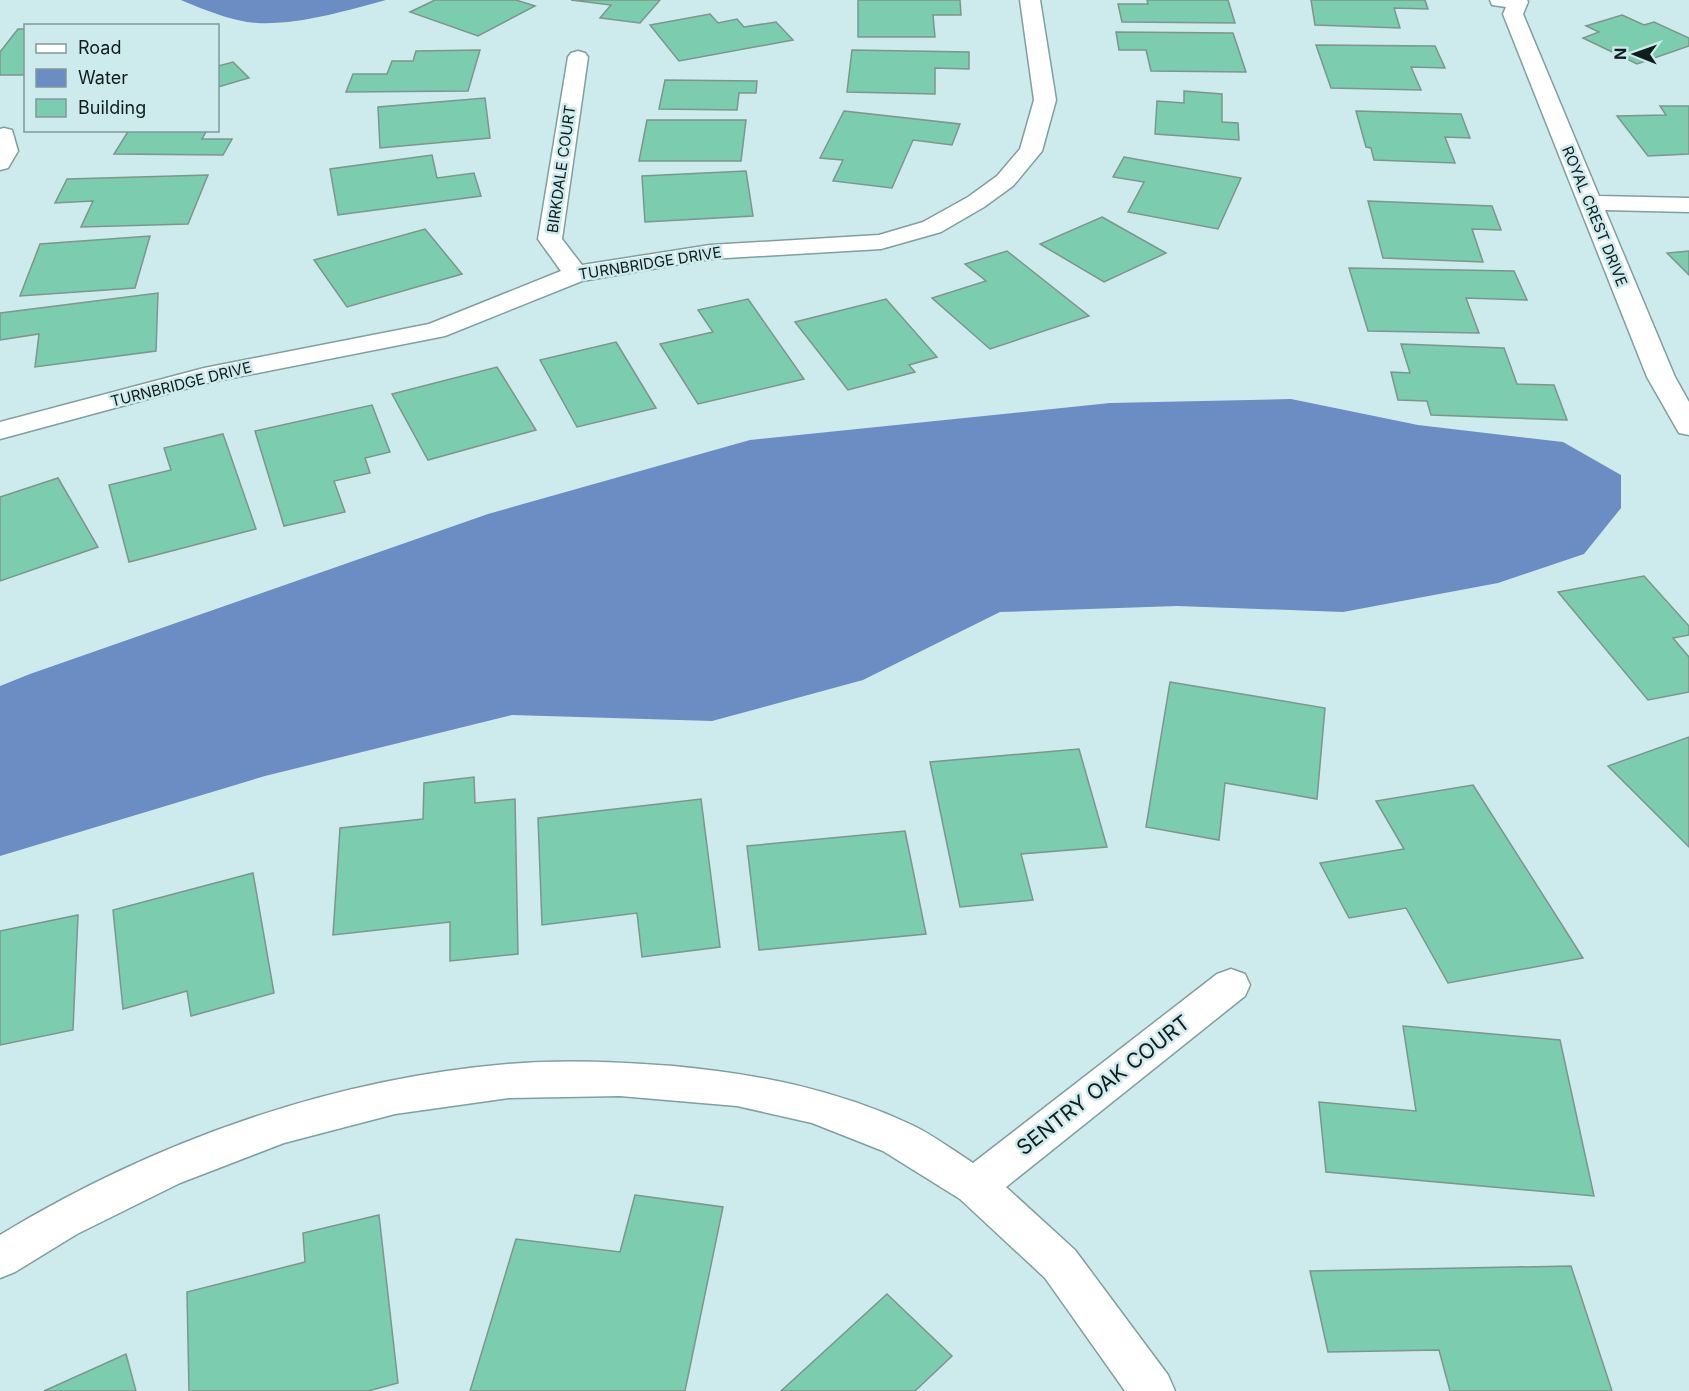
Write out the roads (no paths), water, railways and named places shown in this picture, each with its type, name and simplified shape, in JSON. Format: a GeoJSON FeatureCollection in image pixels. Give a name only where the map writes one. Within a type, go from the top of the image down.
{"type":"FeatureCollection","features":[{"type":"Feature","properties":{"kind":"street","name":"TURNBRIDGE DRIVE"},"geometry":{"type":"LineString","coordinates":[[0,430],[204,376],[436,330],[576,274],[710,252],[881,242],[932,227],[976,202],[1005,181],[1031,151],[1045,100],[1030,0]]}},
{"type":"Feature","properties":{"kind":"street","name":"ROYAL CREST DRIVE"},"geometry":{"type":"LineString","coordinates":[[1511,1],[1513,14],[1661,377],[1689,427]]}},
{"type":"Feature","properties":{"kind":"street","name":"BIRKDALE COURT"},"geometry":{"type":"LineString","coordinates":[[576,274],[550,239],[578,57]]}},
{"type":"Feature","properties":{"kind":"street"},"geometry":{"type":"LineString","coordinates":[[0,163],[7,151],[4,135]]}},
{"type":"Feature","properties":{"kind":"street"},"geometry":{"type":"LineString","coordinates":[[1590,203],[1689,205]]}},
{"type":"Feature","properties":{"kind":"street","name":"SENTRY OAK COURT"},"geometry":{"type":"LineString","coordinates":[[975,1186],[1231,985]]}},
{"type":"Feature","properties":{"kind":"street"},"geometry":{"type":"LineString","coordinates":[[0,1258],[63,1220],[165,1170],[281,1126],[394,1097],[509,1081],[620,1079],[737,1089],[815,1106],[898,1138],[975,1186],[1060,1264],[1152,1391]]}},
{"type":"Feature","properties":{"kind":"water"},"geometry":{"type":"Polygon","coordinates":[[[181,0],[386,0],[289,22],[257,23],[228,18],[181,0]]]}},
{"type":"Feature","properties":{"kind":"water"},"geometry":{"type":"Polygon","coordinates":[[[1291,399],[1418,425],[1563,442],[1621,475],[1621,508],[1584,554],[1498,583],[1343,612],[1177,606],[1000,612],[863,680],[712,721],[512,715],[265,776],[0,856],[0,686],[30,674],[488,514],[750,440],[1110,403],[1291,399]]]}}]}
